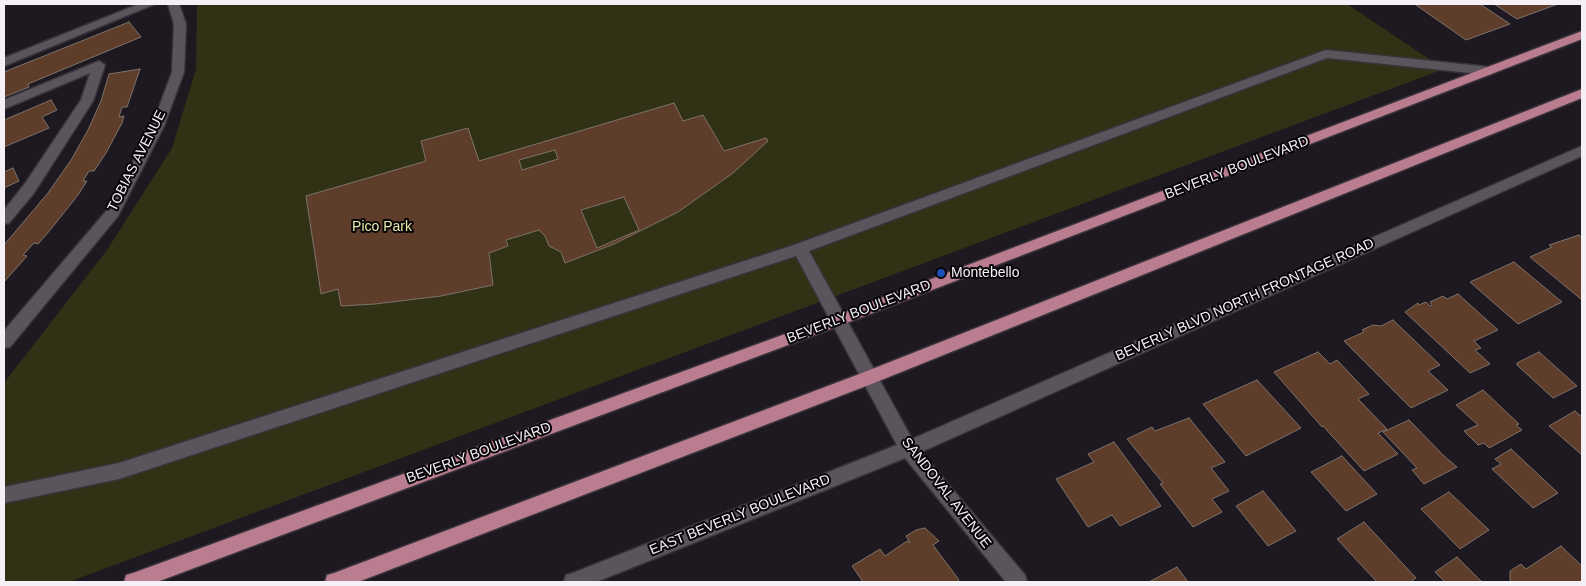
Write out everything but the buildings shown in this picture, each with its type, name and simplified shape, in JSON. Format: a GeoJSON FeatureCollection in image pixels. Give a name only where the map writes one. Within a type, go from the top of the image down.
{"type":"FeatureCollection","features":[{"type":"Feature","properties":{"kind":"main road","name":"BEVERLY BOULEVARD"},"geometry":{"type":"LineString","coordinates":[[133,582],[839,320],[1582,35]]}},
{"type":"Feature","properties":{"kind":"main road"},"geometry":{"type":"LineString","coordinates":[[334,582],[868,378],[1582,93]]}},
{"type":"Feature","properties":{"kind":"street"},"geometry":{"type":"LineString","coordinates":[[4,62],[149,4]]}},
{"type":"Feature","properties":{"kind":"street","name":"TOBIAS AVENUE"},"geometry":{"type":"LineString","coordinates":[[4,342],[113,212],[158,126],[178,72],[180,24],[174,4]]}},
{"type":"Feature","properties":{"kind":"street"},"geometry":{"type":"LineString","coordinates":[[4,495],[119,471],[799,250],[1326,54],[1490,71]]}},
{"type":"Feature","properties":{"kind":"street"},"geometry":{"type":"LineString","coordinates":[[4,105],[98,65],[87,101],[29,189],[4,218]]}},
{"type":"Feature","properties":{"kind":"street","name":"BEVERLY BLVD NORTH FRONTAGE ROAD"},"geometry":{"type":"LineString","coordinates":[[908,449],[1582,151]]}},
{"type":"Feature","properties":{"kind":"street","name":"SANDOVAL AVENUE"},"geometry":{"type":"LineString","coordinates":[[799,250],[908,449],[1018,582]]}},
{"type":"Feature","properties":{"kind":"street","name":"EAST BEVERLY BOULEVARD"},"geometry":{"type":"LineString","coordinates":[[573,582],[908,449]]}},
{"type":"Feature","properties":{"kind":"green space","name":"Pico Park"},"geometry":{"type":"Polygon","coordinates":[[[197,4],[1347,4],[1444,69],[69,582],[4,582],[4,383],[107,250],[172,148],[196,69],[197,4]]]}},
{"type":"Feature","properties":{"kind":"place","name":"Montebello"},"geometry":{"type":"Point","coordinates":[941,273]}}]}
